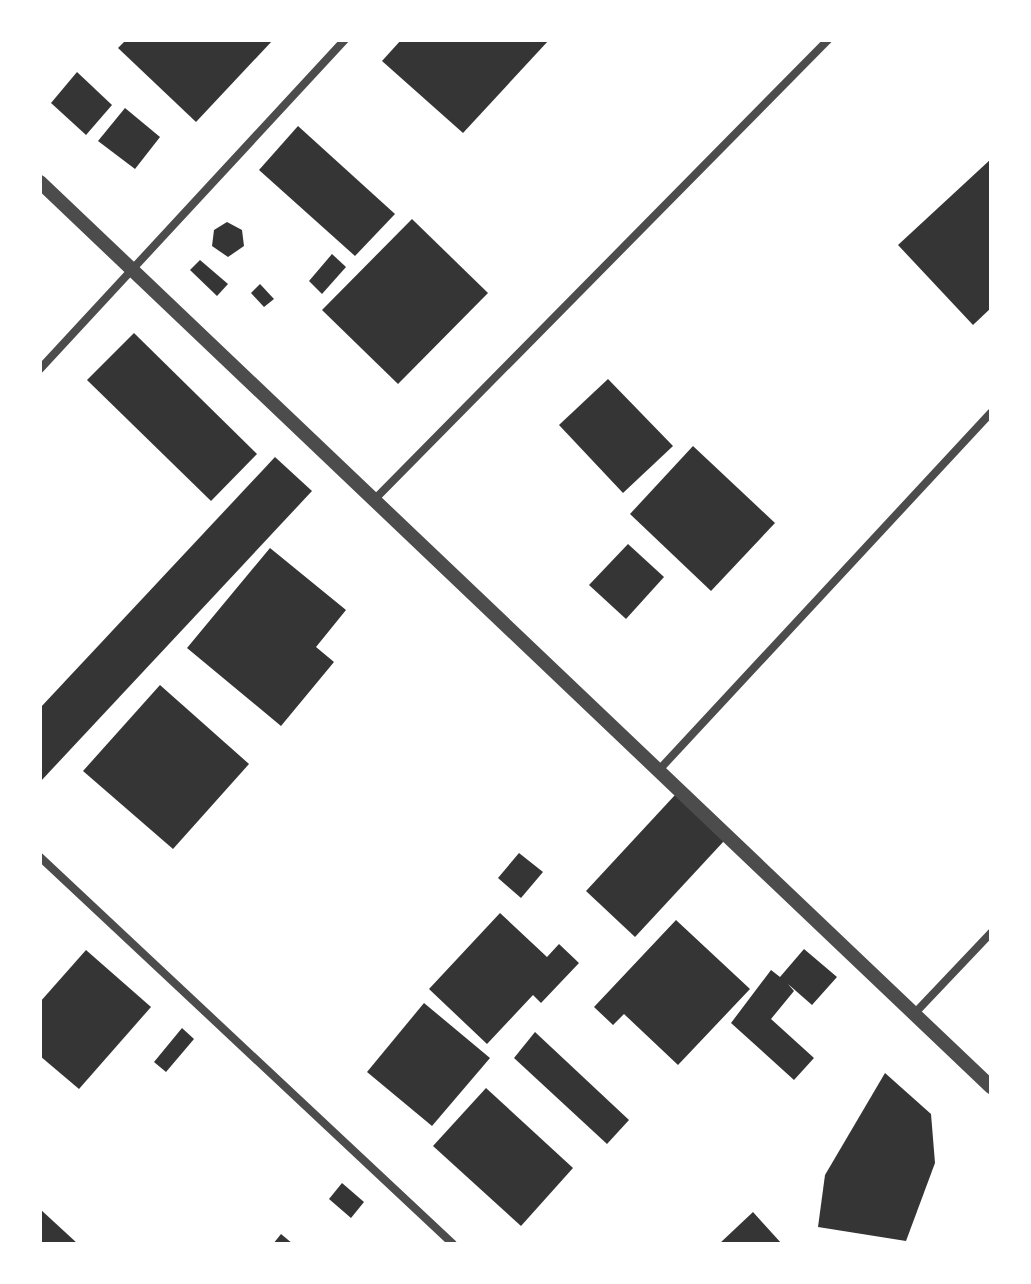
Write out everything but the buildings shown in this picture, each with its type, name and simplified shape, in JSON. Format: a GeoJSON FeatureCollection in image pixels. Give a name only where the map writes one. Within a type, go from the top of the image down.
{"type":"FeatureCollection","features":[{"type":"Feature","properties":{"kind":"street"},"geometry":{"type":"LineString","coordinates":[[40,369],[345,40]]}},
{"type":"Feature","properties":{"kind":"street"},"geometry":{"type":"LineString","coordinates":[[373,502],[828,40]]}},
{"type":"Feature","properties":{"kind":"street"},"geometry":{"type":"LineString","coordinates":[[40,182],[130,272],[991,1087]]}},
{"type":"Feature","properties":{"kind":"street"},"geometry":{"type":"LineString","coordinates":[[658,772],[991,413]]}},
{"type":"Feature","properties":{"kind":"street"},"geometry":{"type":"LineString","coordinates":[[40,857],[453,1244]]}},
{"type":"Feature","properties":{"kind":"street"},"geometry":{"type":"LineString","coordinates":[[914,1014],[991,933]]}}]}
